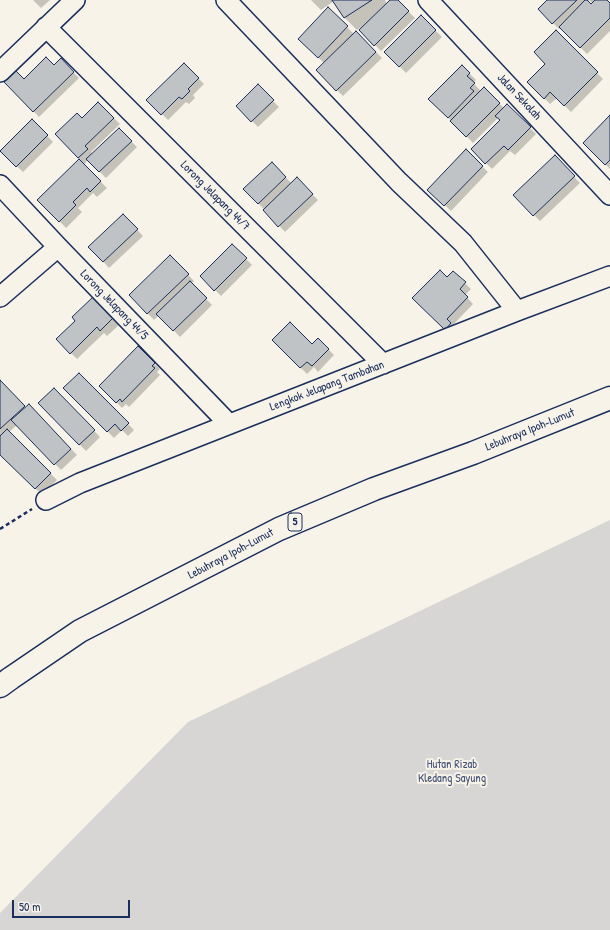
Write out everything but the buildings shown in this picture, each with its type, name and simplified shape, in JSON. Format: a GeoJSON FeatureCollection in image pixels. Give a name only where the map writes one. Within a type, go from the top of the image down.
{"type":"FeatureCollection","features":[{"type":"Feature","properties":{"kind":"highway","name":"Lebuhraya Ipoh-Lumut"},"geometry":{"type":"LineString","coordinates":[[0,686],[80,632],[279,529],[374,489],[472,453],[610,398]]}},
{"type":"Feature","properties":{"kind":"street"},"geometry":{"type":"LineString","coordinates":[[0,72],[75,0]]}},
{"type":"Feature","properties":{"kind":"street"},"geometry":{"type":"LineString","coordinates":[[226,0],[399,182],[463,243],[517,311]]}},
{"type":"Feature","properties":{"kind":"street","name":"Jalan Sekolah"},"geometry":{"type":"LineString","coordinates":[[428,0],[610,194]]}},
{"type":"Feature","properties":{"kind":"street","name":"Lorong Jelapang 44/7"},"geometry":{"type":"LineString","coordinates":[[46,27],[383,364]]}},
{"type":"Feature","properties":{"kind":"street","name":"Lorong Jelapang 44/5"},"geometry":{"type":"LineString","coordinates":[[0,185],[229,424]]}},
{"type":"Feature","properties":{"kind":"street"},"geometry":{"type":"LineString","coordinates":[[0,297],[58,247]]}},
{"type":"Feature","properties":{"kind":"street","name":"Lengkok Jelapang Tambahan"},"geometry":{"type":"LineString","coordinates":[[46,500],[80,483],[517,311],[610,276]]}},
{"type":"Feature","properties":{"kind":"path"},"geometry":{"type":"LineString","coordinates":[[0,529],[46,500]]}},
{"type":"Feature","properties":{"kind":"green space","name":"Hutan Rizab Kledang Sayung"},"geometry":{"type":"Polygon","coordinates":[[[610,520],[610,930],[0,930],[0,913],[188,722],[610,520]]]}}]}
